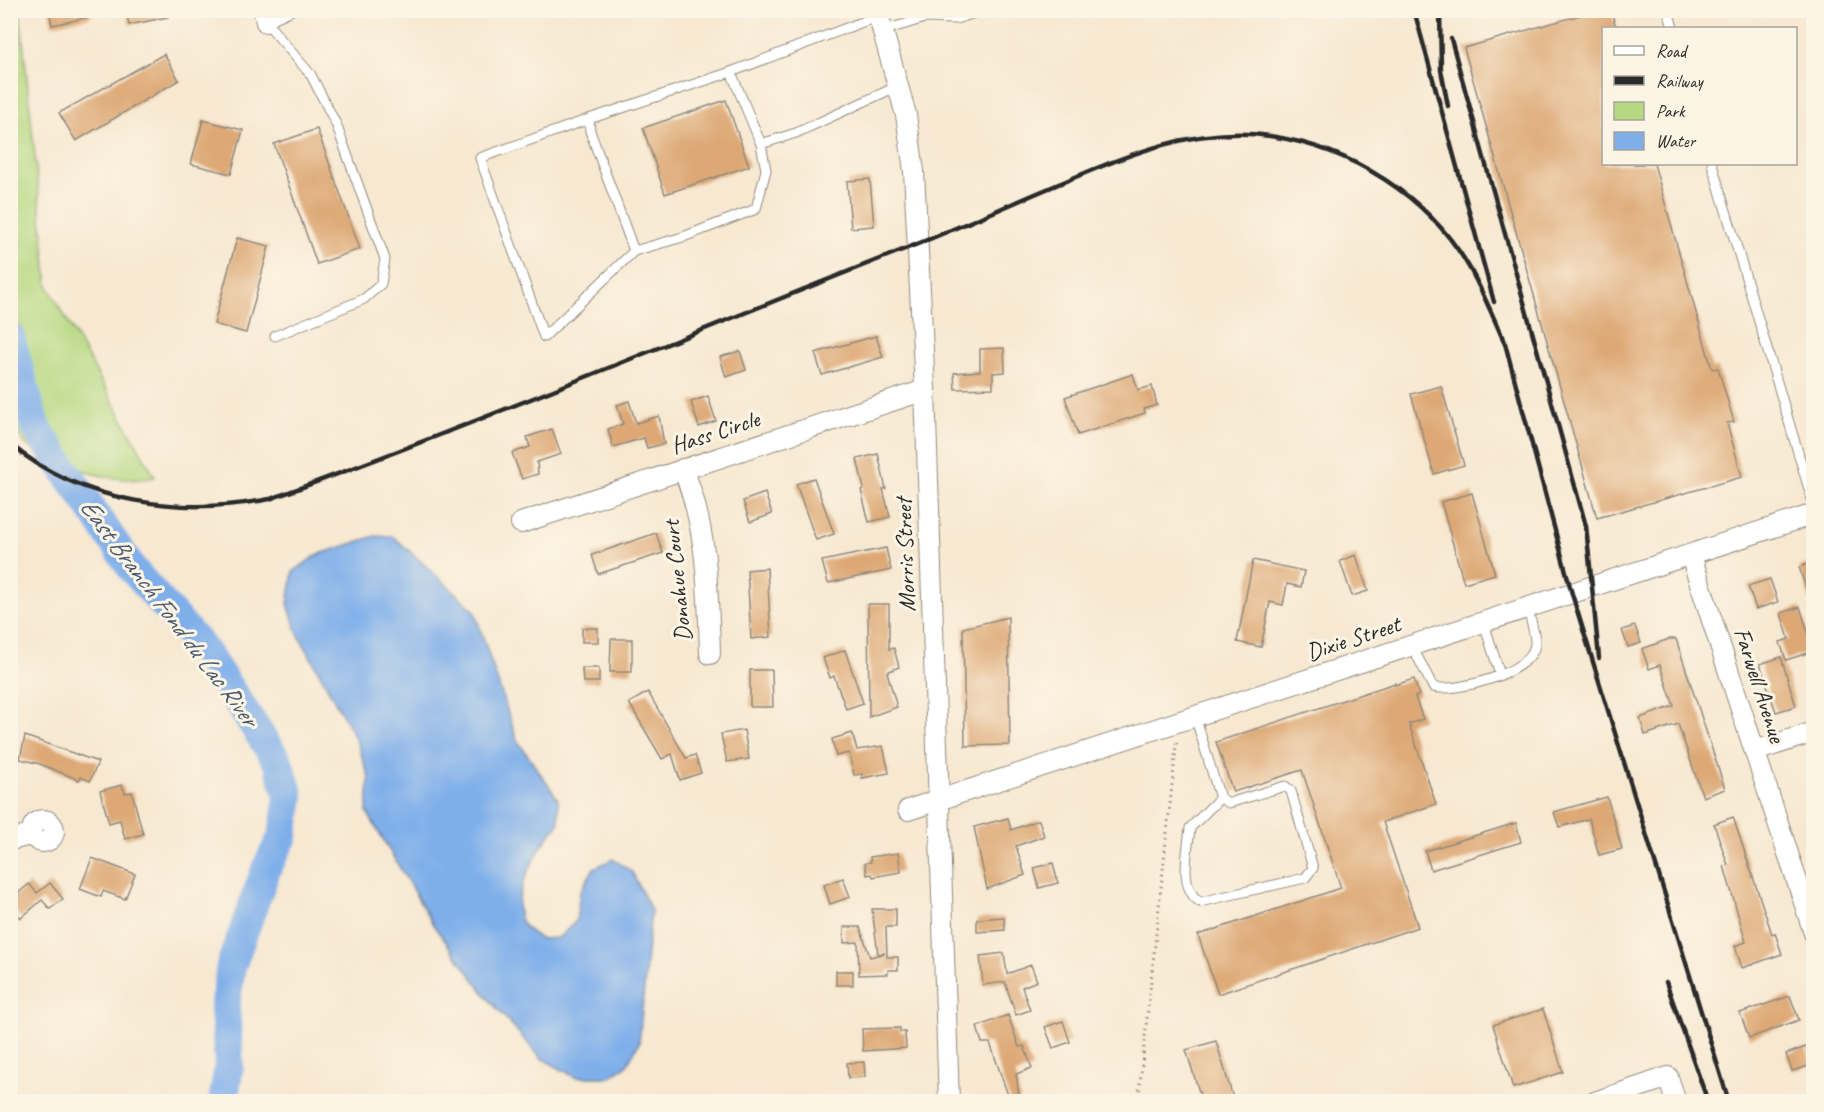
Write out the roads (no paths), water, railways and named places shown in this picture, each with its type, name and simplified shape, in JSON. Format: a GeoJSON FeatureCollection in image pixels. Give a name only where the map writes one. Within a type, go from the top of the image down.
{"type":"FeatureCollection","features":[{"type":"Feature","properties":{"kind":"street","name":"Morris Street"},"geometry":{"type":"LineString","coordinates":[[879,19],[906,114],[914,171],[925,390],[949,1101]]}},
{"type":"Feature","properties":{"kind":"street","name":"Hass Circle"},"geometry":{"type":"LineString","coordinates":[[521,523],[925,390]]}},
{"type":"Feature","properties":{"kind":"street","name":"Donahue Court"},"geometry":{"type":"LineString","coordinates":[[683,470],[695,504],[704,545],[710,654]]}},
{"type":"Feature","properties":{"kind":"street","name":"Dixie Street"},"geometry":{"type":"LineString","coordinates":[[908,810],[1814,514]]}},
{"type":"Feature","properties":{"kind":"street","name":"Farwell Avenue"},"geometry":{"type":"LineString","coordinates":[[1691,556],[1813,932]]}},
{"type":"Feature","properties":{"kind":"street"},"geometry":{"type":"LineString","coordinates":[[1755,751],[1814,732]]}},
{"type":"Feature","properties":{"kind":"street"},"geometry":{"type":"LineString","coordinates":[[10,840],[31,835]]}},
{"type":"Feature","properties":{"kind":"street"},"geometry":{"type":"LineString","coordinates":[[1595,1101],[1668,1077],[1676,1101]]}},
{"type":"Feature","properties":{"kind":"lane"},"geometry":{"type":"LineString","coordinates":[[275,336],[364,299],[381,284],[385,259],[336,124],[311,75],[265,16],[292,10]]}},
{"type":"Feature","properties":{"kind":"lane"},"geometry":{"type":"LineString","coordinates":[[731,72],[761,144],[766,170],[756,208],[683,237],[634,251],[544,337],[480,158],[879,19],[927,14],[956,19],[984,10]]}},
{"type":"Feature","properties":{"kind":"lane"},"geometry":{"type":"LineString","coordinates":[[1668,10],[1673,27]]}},
{"type":"Feature","properties":{"kind":"lane"},"geometry":{"type":"LineString","coordinates":[[761,144],[796,133],[898,86]]}},
{"type":"Feature","properties":{"kind":"lane"},"geometry":{"type":"LineString","coordinates":[[589,119],[590,131],[634,251]]}},
{"type":"Feature","properties":{"kind":"lane"},"geometry":{"type":"LineString","coordinates":[[1712,165],[1814,506]]}},
{"type":"Feature","properties":{"kind":"lane"},"geometry":{"type":"LineString","coordinates":[[1412,646],[1433,687],[1443,689],[1500,675],[1530,658],[1535,645],[1528,609]]}},
{"type":"Feature","properties":{"kind":"lane"},"geometry":{"type":"LineString","coordinates":[[1484,623],[1500,675]]}},
{"type":"Feature","properties":{"kind":"lane"},"geometry":{"type":"LineString","coordinates":[[1187,719],[1220,798],[1229,803],[1285,786],[1291,791],[1313,868],[1305,878],[1200,902],[1193,898],[1186,886],[1190,828],[1220,798]]}},
{"type":"Feature","properties":{"kind":"water"},"geometry":{"type":"Polygon","coordinates":[[[375,536],[394,537],[474,610],[517,740],[558,799],[559,823],[535,858],[522,888],[519,916],[525,927],[540,939],[558,938],[576,921],[580,892],[594,868],[613,859],[632,872],[651,910],[639,1043],[626,1066],[609,1077],[575,1077],[541,1058],[491,1002],[434,926],[367,812],[369,777],[356,740],[297,632],[288,604],[293,572],[317,555],[375,536]]]}},
{"type":"Feature","properties":{"kind":"waterway","name":"East Branch Fond du Lac River"},"geometry":{"type":"LineString","coordinates":[[10,337],[35,426],[133,570],[203,649],[278,762],[289,796],[283,836],[267,867],[231,966],[225,1007],[229,1066],[223,1102]]}},
{"type":"Feature","properties":{"kind":"railway"},"geometry":{"type":"LineString","coordinates":[[1414,10],[1494,302]]}},
{"type":"Feature","properties":{"kind":"railway"},"geometry":{"type":"LineString","coordinates":[[1440,10],[1441,70],[1448,106]]}},
{"type":"Feature","properties":{"kind":"railway"},"geometry":{"type":"LineString","coordinates":[[1451,39],[1586,526],[1599,658]]}},
{"type":"Feature","properties":{"kind":"railway"},"geometry":{"type":"LineString","coordinates":[[10,444],[38,464],[69,480],[101,492],[134,500],[168,505],[202,506],[270,499],[589,376],[924,241],[1106,164],[1159,146],[1214,135],[1270,136],[1300,142],[1358,164],[1384,179],[1432,218],[1452,241],[1474,276],[1505,344]]}},
{"type":"Feature","properties":{"kind":"railway"},"geometry":{"type":"LineString","coordinates":[[1503,336],[1572,594],[1729,1102]]}},
{"type":"Feature","properties":{"kind":"railway"},"geometry":{"type":"LineString","coordinates":[[1666,982],[1708,1102]]}}]}
